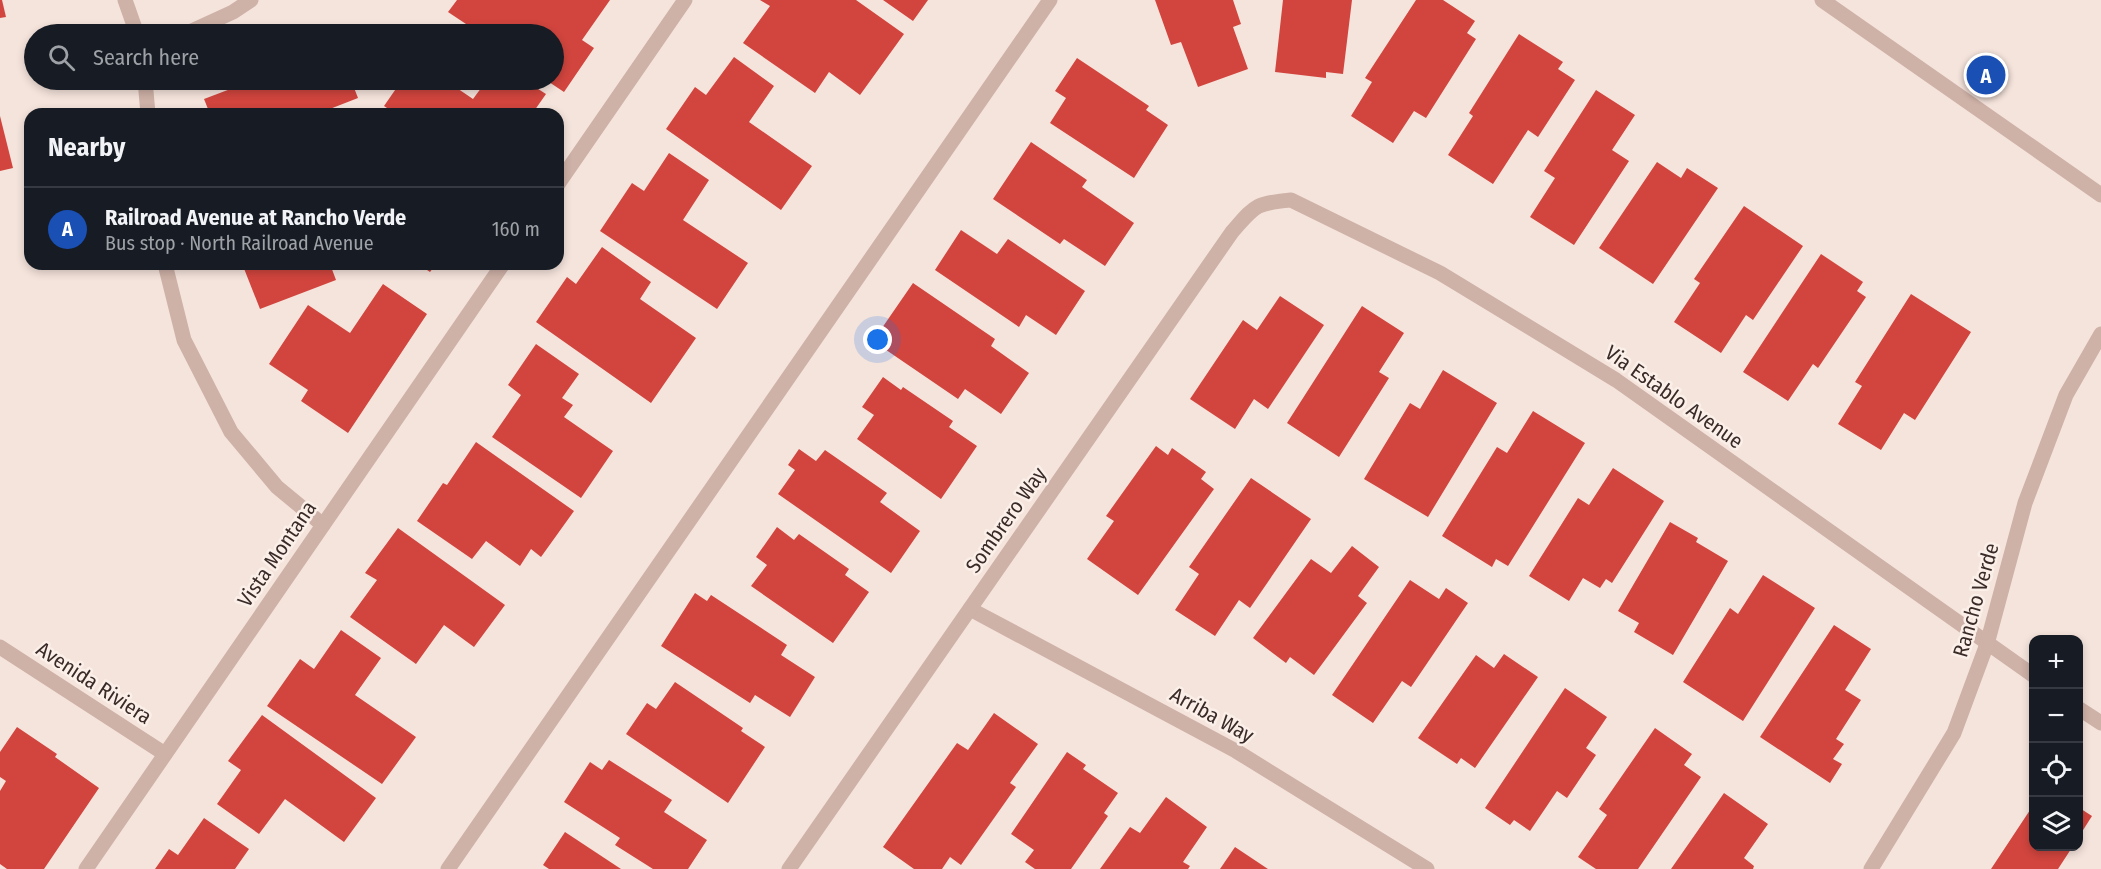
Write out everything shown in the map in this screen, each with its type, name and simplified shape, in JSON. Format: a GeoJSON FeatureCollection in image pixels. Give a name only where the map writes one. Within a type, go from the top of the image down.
{"type":"FeatureCollection","features":[{"type":"Feature","properties":{"kind":"street"},"geometry":{"type":"LineString","coordinates":[[125,0],[133,24]]}},
{"type":"Feature","properties":{"kind":"street"},"geometry":{"type":"LineString","coordinates":[[207,24],[252,0]]}},
{"type":"Feature","properties":{"kind":"street"},"geometry":{"type":"LineString","coordinates":[[564,175],[685,0]]}},
{"type":"Feature","properties":{"kind":"street"},"geometry":{"type":"LineString","coordinates":[[448,869],[1050,0]]}},
{"type":"Feature","properties":{"kind":"street"},"geometry":{"type":"LineString","coordinates":[[1822,0],[2101,195]]}},
{"type":"Feature","properties":{"kind":"street"},"geometry":{"type":"LineString","coordinates":[[146,90],[147,108]]}},
{"type":"Feature","properties":{"kind":"street","name":"Via Establo Avenue"},"geometry":{"type":"LineString","coordinates":[[1265,202],[1291,200],[1440,273],[1616,380],[2029,673]]}},
{"type":"Feature","properties":{"kind":"street","name":"Sombrero Way"},"geometry":{"type":"LineString","coordinates":[[789,869],[1232,232],[1253,209],[1265,202]]}},
{"type":"Feature","properties":{"kind":"street"},"geometry":{"type":"LineString","coordinates":[[166,270],[184,340],[231,432],[277,486],[323,525]]}},
{"type":"Feature","properties":{"kind":"street","name":"Vista Montana"},"geometry":{"type":"LineString","coordinates":[[86,869],[498,270]]}},
{"type":"Feature","properties":{"kind":"street","name":"Rancho Verde"},"geometry":{"type":"LineString","coordinates":[[1872,869],[1954,733],[1988,644],[2025,503],[2066,395],[2101,334]]}},
{"type":"Feature","properties":{"kind":"street","name":"Arriba Way"},"geometry":{"type":"LineString","coordinates":[[970,609],[1236,751],[1427,869]]}},
{"type":"Feature","properties":{"kind":"street","name":"Avenida Riviera"},"geometry":{"type":"LineString","coordinates":[[0,647],[165,754]]}},
{"type":"Feature","properties":{"kind":"street"},"geometry":{"type":"LineString","coordinates":[[2083,711],[2101,723]]}},
{"type":"Feature","properties":{"kind":"building"},"geometry":{"type":"Polygon","coordinates":[[[0,0],[2,0],[6,17],[0,18],[0,0]]]}},
{"type":"Feature","properties":{"kind":"building"},"geometry":{"type":"Polygon","coordinates":[[[457,0],[610,0],[582,40],[594,48],[564,92],[561,90],[564,90],[564,24],[466,24],[448,12],[457,0]]]}},
{"type":"Feature","properties":{"kind":"building"},"geometry":{"type":"Polygon","coordinates":[[[760,0],[856,0],[904,34],[860,95],[829,72],[815,93],[743,43],[770,6],[760,0]]]}},
{"type":"Feature","properties":{"kind":"building"},"geometry":{"type":"Polygon","coordinates":[[[883,0],[928,0],[913,21],[883,0]]]}},
{"type":"Feature","properties":{"kind":"building"},"geometry":{"type":"Polygon","coordinates":[[[1155,0],[1233,0],[1241,24],[1233,27],[1248,69],[1198,87],[1181,42],[1171,45],[1155,0]]]}},
{"type":"Feature","properties":{"kind":"building"},"geometry":{"type":"Polygon","coordinates":[[[1283,0],[1352,0],[1343,74],[1326,72],[1326,78],[1275,72],[1283,0]]]}},
{"type":"Feature","properties":{"kind":"building"},"geometry":{"type":"Polygon","coordinates":[[[1416,0],[1443,0],[1475,21],[1467,33],[1476,39],[1426,118],[1414,111],[1393,143],[1351,116],[1372,82],[1365,78],[1416,0]]]}},
{"type":"Feature","properties":{"kind":"building"},"geometry":{"type":"Polygon","coordinates":[[[1519,34],[1563,62],[1558,69],[1575,80],[1538,137],[1528,130],[1493,184],[1448,155],[1473,116],[1469,113],[1519,34]]]}},
{"type":"Feature","properties":{"kind":"building"},"geometry":{"type":"Polygon","coordinates":[[[734,57],[774,86],[749,122],[812,166],[781,210],[666,129],[695,87],[706,95],[734,57]]]}},
{"type":"Feature","properties":{"kind":"building"},"geometry":{"type":"Polygon","coordinates":[[[1077,58],[1149,106],[1146,110],[1168,125],[1134,178],[1050,123],[1066,98],[1055,91],[1077,58]]]}},
{"type":"Feature","properties":{"kind":"building"},"geometry":{"type":"Polygon","coordinates":[[[228,90],[355,90],[358,98],[332,108],[208,108],[204,99],[228,90]]]}},
{"type":"Feature","properties":{"kind":"building"},"geometry":{"type":"Polygon","coordinates":[[[395,90],[460,90],[473,99],[480,90],[540,90],[546,94],[536,108],[387,108],[384,106],[395,90]]]}},
{"type":"Feature","properties":{"kind":"building"},"geometry":{"type":"Polygon","coordinates":[[[1596,90],[1635,115],[1612,150],[1629,161],[1574,245],[1530,217],[1555,178],[1544,171],[1596,90]]]}},
{"type":"Feature","properties":{"kind":"building"},"geometry":{"type":"Polygon","coordinates":[[[0,116],[13,168],[0,171],[0,116]]]}},
{"type":"Feature","properties":{"kind":"building"},"geometry":{"type":"Polygon","coordinates":[[[1031,142],[1087,180],[1082,187],[1134,223],[1105,266],[1064,239],[1060,244],[993,199],[1031,142]]]}},
{"type":"Feature","properties":{"kind":"building"},"geometry":{"type":"Polygon","coordinates":[[[669,153],[709,180],[683,220],[748,263],[717,309],[600,231],[632,183],[644,191],[669,153]]]}},
{"type":"Feature","properties":{"kind":"building"},"geometry":{"type":"Polygon","coordinates":[[[1657,162],[1681,178],[1687,168],[1718,188],[1653,284],[1599,248],[1657,162]]]}},
{"type":"Feature","properties":{"kind":"building"},"geometry":{"type":"Polygon","coordinates":[[[1744,206],[1803,246],[1753,320],[1746,315],[1721,353],[1674,322],[1700,283],[1694,279],[1744,206]]]}},
{"type":"Feature","properties":{"kind":"building"},"geometry":{"type":"Polygon","coordinates":[[[961,230],[997,254],[1008,239],[1085,291],[1056,335],[1026,315],[1019,327],[935,270],[961,230]]]}},
{"type":"Feature","properties":{"kind":"building"},"geometry":{"type":"Polygon","coordinates":[[[602,247],[651,282],[640,299],[696,338],[651,403],[536,322],[567,277],[576,284],[602,247]]]}},
{"type":"Feature","properties":{"kind":"building"},"geometry":{"type":"Polygon","coordinates":[[[1821,254],[1863,282],[1857,291],[1866,297],[1818,368],[1813,364],[1788,401],[1743,372],[1821,254]]]}},
{"type":"Feature","properties":{"kind":"building"},"geometry":{"type":"Polygon","coordinates":[[[245,270],[332,270],[336,280],[260,309],[245,270]]]}},
{"type":"Feature","properties":{"kind":"building"},"geometry":{"type":"Polygon","coordinates":[[[913,283],[995,339],[991,346],[1029,373],[1001,414],[965,389],[958,399],[873,341],[913,283]]]}},
{"type":"Feature","properties":{"kind":"building"},"geometry":{"type":"Polygon","coordinates":[[[383,284],[427,314],[348,433],[301,401],[308,390],[269,364],[308,305],[350,333],[383,284]]]}},
{"type":"Feature","properties":{"kind":"building"},"geometry":{"type":"Polygon","coordinates":[[[1911,294],[1971,332],[1915,420],[1904,413],[1881,450],[1838,424],[1862,386],[1855,382],[1911,294]]]}},
{"type":"Feature","properties":{"kind":"building"},"geometry":{"type":"Polygon","coordinates":[[[1280,296],[1324,325],[1268,409],[1254,399],[1235,429],[1190,399],[1243,320],[1257,330],[1280,296]]]}},
{"type":"Feature","properties":{"kind":"building"},"geometry":{"type":"Polygon","coordinates":[[[1362,306],[1404,333],[1379,372],[1389,378],[1339,457],[1287,423],[1362,306]]]}},
{"type":"Feature","properties":{"kind":"building"},"geometry":{"type":"Polygon","coordinates":[[[536,344],[579,374],[562,398],[573,405],[564,417],[613,451],[581,498],[492,437],[521,395],[508,385],[536,344]]]}},
{"type":"Feature","properties":{"kind":"building"},"geometry":{"type":"Polygon","coordinates":[[[1443,370],[1497,403],[1428,517],[1364,479],[1410,403],[1420,409],[1443,370]]]}},
{"type":"Feature","properties":{"kind":"building"},"geometry":{"type":"Polygon","coordinates":[[[883,377],[901,390],[903,387],[953,421],[949,427],[977,446],[941,499],[857,439],[874,415],[862,407],[883,377]]]}},
{"type":"Feature","properties":{"kind":"building"},"geometry":{"type":"Polygon","coordinates":[[[1533,411],[1585,443],[1508,566],[1496,559],[1492,567],[1442,536],[1497,447],[1507,453],[1533,411]]]}},
{"type":"Feature","properties":{"kind":"building"},"geometry":{"type":"Polygon","coordinates":[[[476,442],[574,511],[541,557],[531,549],[520,566],[486,541],[472,559],[417,521],[443,483],[447,485],[476,442]]]}},
{"type":"Feature","properties":{"kind":"building"},"geometry":{"type":"Polygon","coordinates":[[[1156,446],[1168,455],[1172,448],[1206,472],[1201,479],[1214,489],[1138,595],[1087,559],[1114,521],[1106,516],[1156,446]]]}},
{"type":"Feature","properties":{"kind":"building"},"geometry":{"type":"Polygon","coordinates":[[[799,449],[816,461],[825,450],[887,493],[880,502],[920,531],[891,573],[778,494],[795,470],[788,465],[799,449]]]}},
{"type":"Feature","properties":{"kind":"building"},"geometry":{"type":"Polygon","coordinates":[[[1613,468],[1664,501],[1612,583],[1606,579],[1600,588],[1583,578],[1569,601],[1529,576],[1578,498],[1589,505],[1613,468]]]}},
{"type":"Feature","properties":{"kind":"building"},"geometry":{"type":"Polygon","coordinates":[[[1251,478],[1311,519],[1250,608],[1239,600],[1215,636],[1175,610],[1199,574],[1189,567],[1251,478]]]}},
{"type":"Feature","properties":{"kind":"building"},"geometry":{"type":"Polygon","coordinates":[[[1670,522],[1698,538],[1696,542],[1728,561],[1673,655],[1634,632],[1639,623],[1618,611],[1670,522]]]}},
{"type":"Feature","properties":{"kind":"building"},"geometry":{"type":"Polygon","coordinates":[[[777,527],[794,540],[799,534],[849,569],[845,575],[869,592],[833,643],[751,586],[767,565],[756,557],[777,527]]]}},
{"type":"Feature","properties":{"kind":"building"},"geometry":{"type":"Polygon","coordinates":[[[398,528],[505,605],[474,647],[444,625],[416,664],[350,617],[377,580],[365,573],[398,528]]]}},
{"type":"Feature","properties":{"kind":"building"},"geometry":{"type":"Polygon","coordinates":[[[1352,546],[1379,567],[1358,596],[1367,603],[1314,675],[1290,657],[1286,663],[1253,638],[1311,559],[1331,573],[1352,546]]]}},
{"type":"Feature","properties":{"kind":"building"},"geometry":{"type":"Polygon","coordinates":[[[1763,575],[1815,608],[1743,721],[1683,682],[1730,608],[1738,614],[1763,575]]]}},
{"type":"Feature","properties":{"kind":"building"},"geometry":{"type":"Polygon","coordinates":[[[1410,580],[1439,599],[1446,588],[1468,603],[1411,687],[1402,681],[1373,723],[1332,695],[1410,580]]]}},
{"type":"Feature","properties":{"kind":"building"},"geometry":{"type":"Polygon","coordinates":[[[695,593],[707,601],[711,595],[787,645],[781,655],[815,677],[790,717],[755,695],[750,703],[661,646],[695,593]]]}},
{"type":"Feature","properties":{"kind":"building"},"geometry":{"type":"Polygon","coordinates":[[[1834,625],[1871,649],[1845,690],[1861,700],[1836,739],[1844,744],[1833,759],[1842,764],[1830,783],[1760,737],[1834,625]]]}},
{"type":"Feature","properties":{"kind":"building"},"geometry":{"type":"Polygon","coordinates":[[[341,630],[381,658],[355,695],[416,737],[382,784],[267,706],[300,659],[314,669],[341,630]]]}},
{"type":"Feature","properties":{"kind":"building"},"geometry":{"type":"Polygon","coordinates":[[[1504,654],[1538,677],[1475,768],[1461,758],[1457,764],[1418,738],[1476,655],[1494,668],[1504,654]]]}},
{"type":"Feature","properties":{"kind":"building"},"geometry":{"type":"Polygon","coordinates":[[[675,682],[743,728],[741,731],[765,747],[728,803],[626,734],[647,703],[656,709],[675,682]]]}},
{"type":"Feature","properties":{"kind":"building"},"geometry":{"type":"Polygon","coordinates":[[[1565,688],[1607,717],[1586,748],[1596,755],[1567,798],[1557,791],[1530,831],[1514,820],[1510,825],[1485,808],[1565,688]]]}},
{"type":"Feature","properties":{"kind":"building"},"geometry":{"type":"Polygon","coordinates":[[[994,713],[1038,744],[1010,783],[1016,787],[961,865],[950,857],[942,869],[914,869],[883,847],[957,743],[968,750],[994,713]]]}},
{"type":"Feature","properties":{"kind":"building"},"geometry":{"type":"Polygon","coordinates":[[[262,715],[376,798],[344,842],[285,799],[259,834],[217,804],[241,770],[228,761],[262,715]]]}},
{"type":"Feature","properties":{"kind":"building"},"geometry":{"type":"Polygon","coordinates":[[[17,727],[57,754],[55,757],[99,788],[44,869],[7,869],[0,864],[0,791],[6,781],[0,777],[0,752],[17,727]]]}},
{"type":"Feature","properties":{"kind":"building"},"geometry":{"type":"Polygon","coordinates":[[[1655,728],[1692,754],[1684,765],[1701,777],[1638,869],[1596,869],[1578,857],[1607,815],[1599,809],[1655,728]]]}},
{"type":"Feature","properties":{"kind":"building"},"geometry":{"type":"Polygon","coordinates":[[[1067,752],[1086,765],[1083,769],[1118,793],[1104,813],[1108,816],[1071,869],[1035,869],[1025,862],[1034,850],[1011,834],[1067,752]]]}},
{"type":"Feature","properties":{"kind":"building"},"geometry":{"type":"Polygon","coordinates":[[[609,760],[672,800],[664,812],[707,840],[688,869],[653,869],[615,845],[620,838],[564,802],[590,762],[602,770],[609,760]]]}},
{"type":"Feature","properties":{"kind":"building"},"geometry":{"type":"Polygon","coordinates":[[[1724,793],[1768,824],[1744,858],[1754,866],[1753,869],[1671,869],[1724,793]]]}},
{"type":"Feature","properties":{"kind":"building"},"geometry":{"type":"Polygon","coordinates":[[[1166,797],[1207,827],[1183,862],[1190,866],[1188,869],[1100,869],[1130,827],[1140,833],[1166,797]]]}},
{"type":"Feature","properties":{"kind":"building"},"geometry":{"type":"Polygon","coordinates":[[[2083,810],[2092,816],[2083,830],[2083,810]]]}},
{"type":"Feature","properties":{"kind":"building"},"geometry":{"type":"Polygon","coordinates":[[[2029,812],[2029,851],[2070,851],[2058,869],[1991,869],[2029,812]]]}},
{"type":"Feature","properties":{"kind":"building"},"geometry":{"type":"Polygon","coordinates":[[[204,818],[249,849],[235,869],[155,869],[169,849],[178,855],[204,818]]]}},
{"type":"Feature","properties":{"kind":"building"},"geometry":{"type":"Polygon","coordinates":[[[565,832],[621,869],[549,869],[543,865],[565,832]]]}},
{"type":"Feature","properties":{"kind":"building"},"geometry":{"type":"Polygon","coordinates":[[[1235,847],[1268,869],[1220,869],[1235,847]]]}},
{"type":"Feature","properties":{"kind":"place","name":"Railroad Avenue at Rancho Verde"},"geometry":{"type":"Point","coordinates":[1986,75]}}]}
